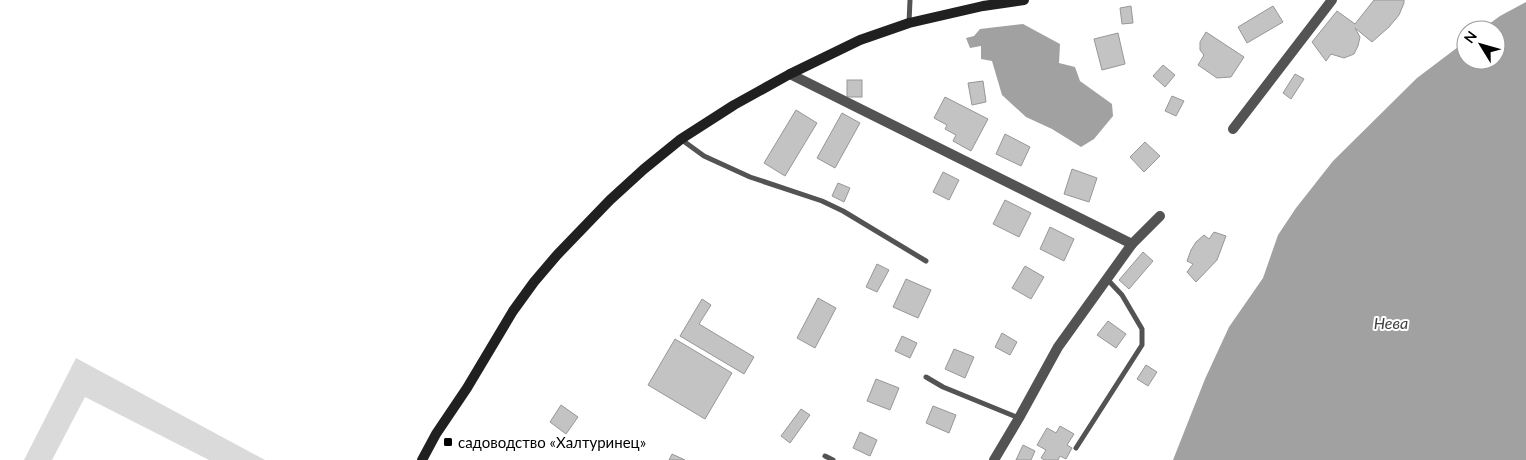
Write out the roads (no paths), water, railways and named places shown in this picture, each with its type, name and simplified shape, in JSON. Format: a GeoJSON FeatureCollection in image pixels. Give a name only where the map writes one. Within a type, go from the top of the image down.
{"type":"FeatureCollection","features":[{"type":"Feature","properties":{"kind":"main road"},"geometry":{"type":"LineString","coordinates":[[422,460],[436,434],[467,388],[513,311],[534,282],[610,200],[681,139],[734,105],[790,74],[860,40],[910,23],[971,9],[1024,0]]}},
{"type":"Feature","properties":{"kind":"street"},"geometry":{"type":"LineString","coordinates":[[1233,130],[1332,0]]}},
{"type":"Feature","properties":{"kind":"street"},"geometry":{"type":"LineString","coordinates":[[790,74],[1132,244]]}},
{"type":"Feature","properties":{"kind":"street"},"geometry":{"type":"LineString","coordinates":[[994,460],[1058,347],[1132,244],[1160,216]]}},
{"type":"Feature","properties":{"kind":"lane"},"geometry":{"type":"LineString","coordinates":[[910,0],[910,23]]}},
{"type":"Feature","properties":{"kind":"lane"},"geometry":{"type":"LineString","coordinates":[[681,139],[704,156],[750,176],[822,201],[843,211],[926,261]]}},
{"type":"Feature","properties":{"kind":"lane"},"geometry":{"type":"LineString","coordinates":[[1076,448],[1142,345],[1142,329],[1122,295],[1107,279]]}},
{"type":"Feature","properties":{"kind":"lane"},"geometry":{"type":"LineString","coordinates":[[926,377],[943,387],[1019,418]]}},
{"type":"Feature","properties":{"kind":"lane"},"geometry":{"type":"LineString","coordinates":[[825,456],[833,460]]}},
{"type":"Feature","properties":{"kind":"water","name":"Нева"},"geometry":{"type":"Polygon","coordinates":[[[1526,2],[1526,460],[1173,460],[1205,379],[1229,327],[1263,278],[1278,235],[1296,208],[1333,161],[1417,78],[1456,49],[1456,70],[1506,70],[1506,20],[1495,20],[1526,2]]]}},
{"type":"Feature","properties":{"kind":"water"},"geometry":{"type":"Polygon","coordinates":[[[1023,24],[1060,44],[1059,63],[1075,67],[1080,81],[1112,104],[1113,116],[1094,139],[1081,147],[1052,129],[1026,117],[1002,95],[992,61],[981,59],[981,46],[970,48],[966,38],[974,36],[980,29],[1023,24]]]}},
{"type":"Feature","properties":{"kind":"place","name":"садоводство «Халтуринец»"},"geometry":{"type":"Point","coordinates":[448,442]}}]}
